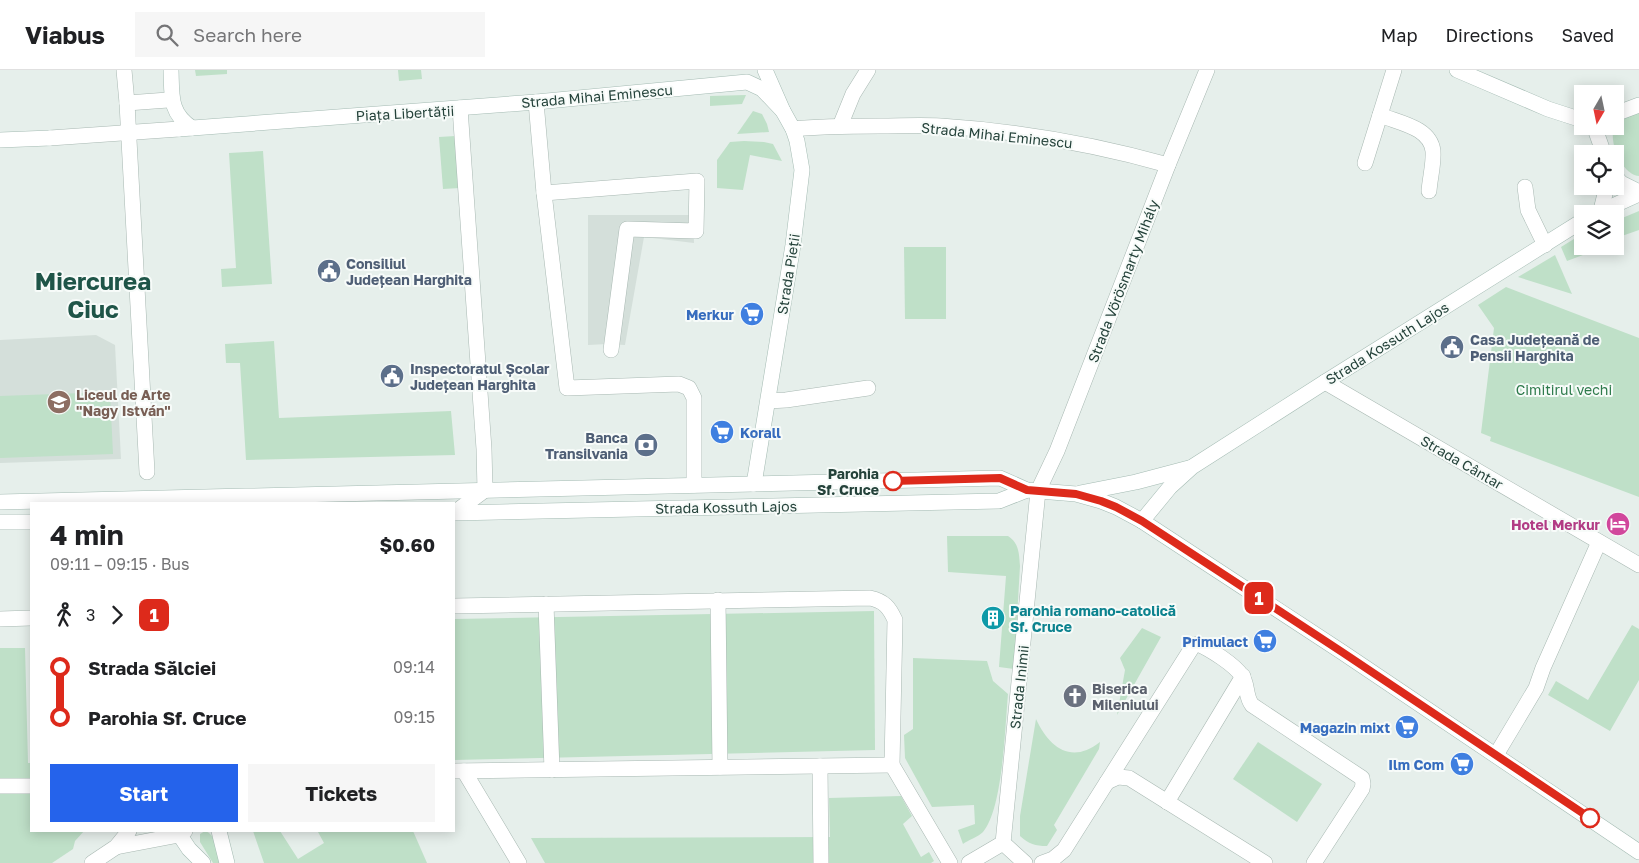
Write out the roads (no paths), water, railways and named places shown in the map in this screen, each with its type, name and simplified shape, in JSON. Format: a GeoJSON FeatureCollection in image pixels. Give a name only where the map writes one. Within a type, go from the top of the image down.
{"type":"FeatureCollection","features":[{"type":"Feature","properties":{"kind":"street"},"geometry":{"type":"LineString","coordinates":[[124,70],[147,472]]}},
{"type":"Feature","properties":{"kind":"street"},"geometry":{"type":"LineString","coordinates":[[171,70],[174,108],[185,128]]}},
{"type":"Feature","properties":{"kind":"street","name":"Strada Pieții"},"geometry":{"type":"LineString","coordinates":[[754,484],[801,185],[801,158],[793,129],[782,110],[765,70]]}},
{"type":"Feature","properties":{"kind":"street"},"geometry":{"type":"LineString","coordinates":[[840,126],[853,94],[868,70]]}},
{"type":"Feature","properties":{"kind":"street","name":"Strada Vörösmarty Mihály"},"geometry":{"type":"LineString","coordinates":[[1033,491],[1057,451],[1207,70]]}},
{"type":"Feature","properties":{"kind":"street"},"geometry":{"type":"LineString","coordinates":[[1366,163],[1394,70]]}},
{"type":"Feature","properties":{"kind":"street"},"geometry":{"type":"LineString","coordinates":[[1457,70],[1574,117]]}},
{"type":"Feature","properties":{"kind":"street","name":"Strada Mihai Eminescu"},"geometry":{"type":"LineString","coordinates":[[460,108],[536,102],[750,76],[782,110]]}},
{"type":"Feature","properties":{"kind":"street"},"geometry":{"type":"LineString","coordinates":[[127,104],[168,100]]}},
{"type":"Feature","properties":{"kind":"street"},"geometry":{"type":"LineString","coordinates":[[536,102],[544,193],[567,388],[679,384],[689,388],[694,398],[694,485]]}},
{"type":"Feature","properties":{"kind":"street"},"geometry":{"type":"LineString","coordinates":[[1624,111],[1639,105]]}},
{"type":"Feature","properties":{"kind":"street","name":"Piața Libertății"},"geometry":{"type":"LineString","coordinates":[[0,140],[460,108],[484,449],[485,490]]}},
{"type":"Feature","properties":{"kind":"street"},"geometry":{"type":"LineString","coordinates":[[1380,116],[1423,132],[1429,139],[1433,152],[1429,191]]}},
{"type":"Feature","properties":{"kind":"street","name":"Strada Mihai Eminescu"},"geometry":{"type":"LineString","coordinates":[[793,129],[840,126],[943,126],[1014,134],[1116,151],[1168,165]]}},
{"type":"Feature","properties":{"kind":"street"},"geometry":{"type":"LineString","coordinates":[[544,193],[696,181],[696,231],[627,230],[611,350]]}},
{"type":"Feature","properties":{"kind":"street"},"geometry":{"type":"LineString","coordinates":[[1624,186],[1639,193]]}},
{"type":"Feature","properties":{"kind":"street"},"geometry":{"type":"LineString","coordinates":[[1525,187],[1528,210],[1545,245]]}},
{"type":"Feature","properties":{"kind":"street"},"geometry":{"type":"LineString","coordinates":[[1613,205],[1639,193]]}},
{"type":"Feature","properties":{"kind":"street","name":"Strada Kossuth Lajos"},"geometry":{"type":"LineString","coordinates":[[0,502],[198,501],[485,490],[1000,478],[1033,491],[1076,494],[1116,507],[1142,521],[1161,497],[1192,467],[1574,226]]}},
{"type":"Feature","properties":{"kind":"street","name":"Strada Cântar"},"geometry":{"type":"LineString","coordinates":[[1325,382],[1639,565]]}},
{"type":"Feature","properties":{"kind":"street"},"geometry":{"type":"LineString","coordinates":[[768,401],[868,388]]}},
{"type":"Feature","properties":{"kind":"street","name":"Strada Kossuth Lajos"},"geometry":{"type":"LineString","coordinates":[[1076,494],[1136,482],[1192,467]]}},
{"type":"Feature","properties":{"kind":"street","name":"Strada Kossuth Lajos"},"geometry":{"type":"LineString","coordinates":[[455,512],[485,490]]}},
{"type":"Feature","properties":{"kind":"street","name":"Strada Kossuth Lajos"},"geometry":{"type":"LineString","coordinates":[[455,513],[999,501],[1033,491]]}},
{"type":"Feature","properties":{"kind":"street","name":"Strada Inimii"},"geometry":{"type":"LineString","coordinates":[[1003,843],[1033,491]]}},
{"type":"Feature","properties":{"kind":"street"},"geometry":{"type":"LineString","coordinates":[[1142,521],[1639,852]]}},
{"type":"Feature","properties":{"kind":"street"},"geometry":{"type":"LineString","coordinates":[[0,522],[30,522]]}},
{"type":"Feature","properties":{"kind":"street"},"geometry":{"type":"LineString","coordinates":[[1496,755],[1536,688],[1599,542]]}},
{"type":"Feature","properties":{"kind":"street"},"geometry":{"type":"LineString","coordinates":[[455,606],[870,598],[881,601],[890,608],[895,620],[892,765],[950,863]]}},
{"type":"Feature","properties":{"kind":"street"},"geometry":{"type":"LineString","coordinates":[[718,600],[720,767]]}},
{"type":"Feature","properties":{"kind":"street"},"geometry":{"type":"LineString","coordinates":[[546,604],[552,770]]}},
{"type":"Feature","properties":{"kind":"street"},"geometry":{"type":"LineString","coordinates":[[0,619],[30,618]]}},
{"type":"Feature","properties":{"kind":"street"},"geometry":{"type":"LineString","coordinates":[[1042,863],[1054,859],[1064,850],[1193,646],[1198,644],[1232,666],[1243,676],[1246,693],[1252,705],[1363,780],[1362,789],[1314,863]]}},
{"type":"Feature","properties":{"kind":"street"},"geometry":{"type":"LineString","coordinates":[[1167,802],[1243,676]]}},
{"type":"Feature","properties":{"kind":"street"},"geometry":{"type":"LineString","coordinates":[[459,771],[892,765]]}},
{"type":"Feature","properties":{"kind":"street"},"geometry":{"type":"LineString","coordinates":[[820,766],[821,863]]}},
{"type":"Feature","properties":{"kind":"street"},"geometry":{"type":"LineString","coordinates":[[459,771],[520,863]]}},
{"type":"Feature","properties":{"kind":"street"},"geometry":{"type":"LineString","coordinates":[[1107,782],[1118,777],[1124,777],[1265,863]]}},
{"type":"Feature","properties":{"kind":"street"},"geometry":{"type":"LineString","coordinates":[[0,786],[30,786]]}},
{"type":"Feature","properties":{"kind":"street"},"geometry":{"type":"LineString","coordinates":[[92,863],[116,847],[128,832]]}},
{"type":"Feature","properties":{"kind":"street"},"geometry":{"type":"LineString","coordinates":[[116,847],[184,832],[190,839],[189,849],[203,863]]}},
{"type":"Feature","properties":{"kind":"street"},"geometry":{"type":"LineString","coordinates":[[219,832],[227,863]]}},
{"type":"Feature","properties":{"kind":"street"},"geometry":{"type":"LineString","coordinates":[[969,863],[1003,843],[1025,863]]}},
{"type":"Feature","properties":{"kind":"place","name":"Consiliul Județean Harghita"},"geometry":{"type":"Point","coordinates":[329,271]}},
{"type":"Feature","properties":{"kind":"place","name":"Merkur"},"geometry":{"type":"Point","coordinates":[752,314]}},
{"type":"Feature","properties":{"kind":"place","name":"Casa Județeană de Pensii Harghita"},"geometry":{"type":"Point","coordinates":[1452,347]}},
{"type":"Feature","properties":{"kind":"place","name":"Inspectoratul Școlar Județean Harghita"},"geometry":{"type":"Point","coordinates":[392,376]}},
{"type":"Feature","properties":{"kind":"place","name":"Liceul de Arte \"Nagy István\""},"geometry":{"type":"Point","coordinates":[59,402]}},
{"type":"Feature","properties":{"kind":"place","name":"Korall"},"geometry":{"type":"Point","coordinates":[722,432]}},
{"type":"Feature","properties":{"kind":"place","name":"Banca Transilvania"},"geometry":{"type":"Point","coordinates":[646,445]}},
{"type":"Feature","properties":{"kind":"place","name":"Parohia Sf. Cruce"},"geometry":{"type":"Point","coordinates":[893,481]}},
{"type":"Feature","properties":{"kind":"place","name":"Hotel Merkur"},"geometry":{"type":"Point","coordinates":[1618,524]}},
{"type":"Feature","properties":{"kind":"place","name":"Parohia romano-catolică Sf. Cruce"},"geometry":{"type":"Point","coordinates":[993,618]}},
{"type":"Feature","properties":{"kind":"place","name":"Primulact"},"geometry":{"type":"Point","coordinates":[1265,641]}},
{"type":"Feature","properties":{"kind":"place","name":"Biserica Mileniului"},"geometry":{"type":"Point","coordinates":[1075,696]}},
{"type":"Feature","properties":{"kind":"place","name":"Magazin mixt"},"geometry":{"type":"Point","coordinates":[1407,727]}},
{"type":"Feature","properties":{"kind":"place","name":"Ilm Com"},"geometry":{"type":"Point","coordinates":[1462,764]}},
{"type":"Feature","properties":{"kind":"district","name":"Miercurea Ciuc"},"geometry":{"type":"Point","coordinates":[93,294]}},
{"type":"Feature","properties":{"kind":"park label","name":"Cimitirul vechi"},"geometry":{"type":"Point","coordinates":[1564,389]}}]}
